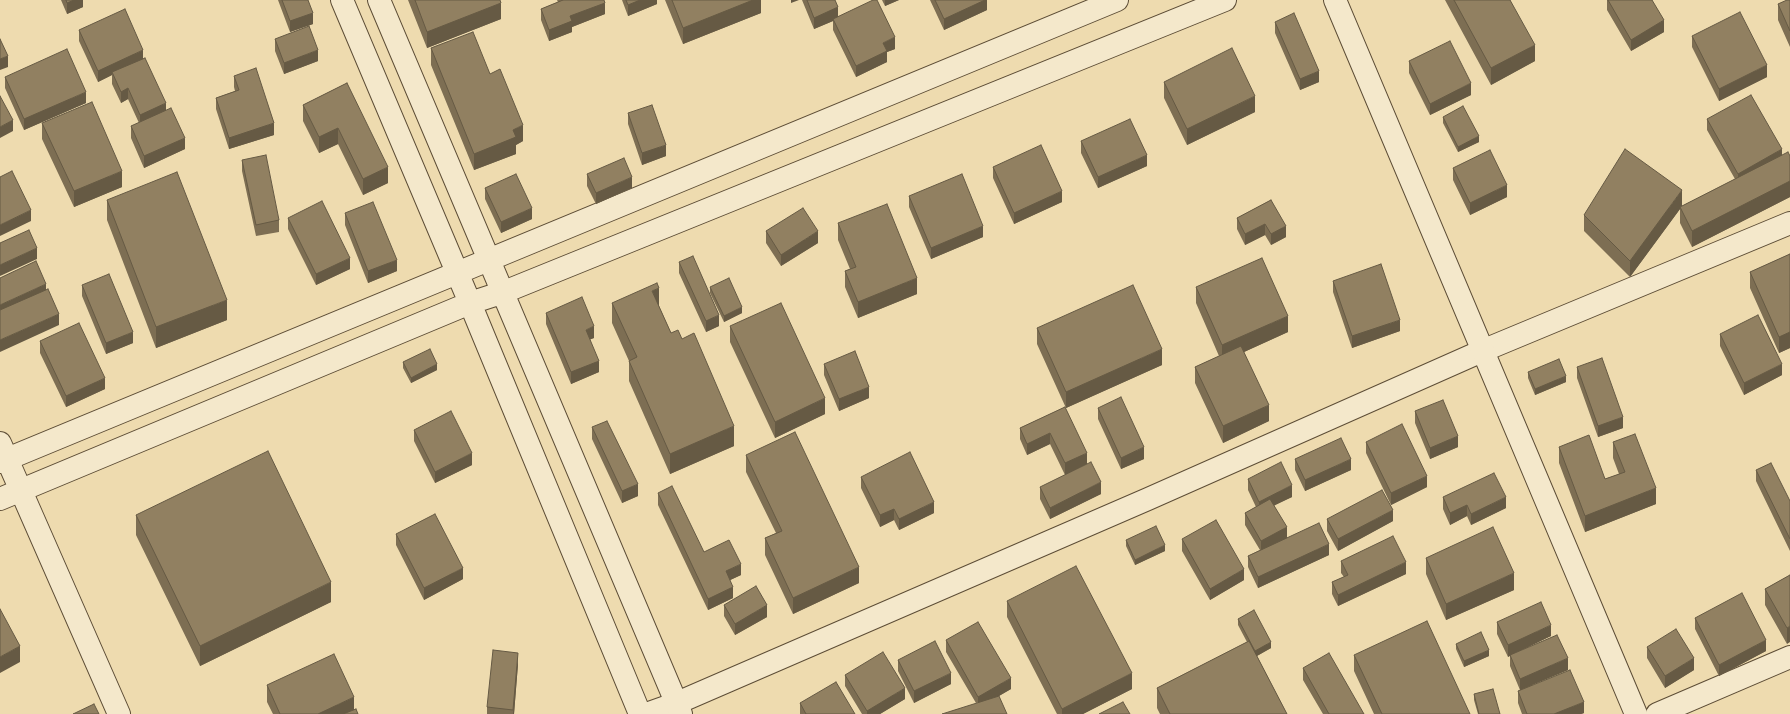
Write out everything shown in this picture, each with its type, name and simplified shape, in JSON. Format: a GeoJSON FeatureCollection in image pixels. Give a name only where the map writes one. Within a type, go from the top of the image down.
{"type":"FeatureCollection","features":[{"type":"Feature","properties":{"kind":"street"},"geometry":{"type":"LineString","coordinates":[[342,0],[470,303],[640,714]]}},
{"type":"Feature","properties":{"kind":"street"},"geometry":{"type":"LineString","coordinates":[[380,0],[491,260],[679,709]]}},
{"type":"Feature","properties":{"kind":"street"},"geometry":{"type":"LineString","coordinates":[[119,714],[20,491],[2,455],[457,272],[491,260],[1117,0]]}},
{"type":"Feature","properties":{"kind":"street"},"geometry":{"type":"LineString","coordinates":[[0,499],[470,303],[504,292],[1225,0]]}},
{"type":"Feature","properties":{"kind":"street"},"geometry":{"type":"LineString","coordinates":[[1335,0],[1636,714]]}},
{"type":"Feature","properties":{"kind":"street"},"geometry":{"type":"LineString","coordinates":[[646,714],[679,709],[1482,351],[1790,223]]}},
{"type":"Feature","properties":{"kind":"street"},"geometry":{"type":"LineString","coordinates":[[1657,714],[1790,657]]}},
{"type":"Feature","properties":{"kind":"building"},"geometry":{"type":"Polygon","coordinates":[[[66,0],[74,0],[67,3],[66,0]]]}},
{"type":"Feature","properties":{"kind":"building"},"geometry":{"type":"Polygon","coordinates":[[[282,0],[308,0],[313,13],[290,21],[282,0]]]}},
{"type":"Feature","properties":{"kind":"building"},"geometry":{"type":"Polygon","coordinates":[[[415,0],[500,0],[501,3],[427,32],[415,0]]]}},
{"type":"Feature","properties":{"kind":"building"},"geometry":{"type":"Polygon","coordinates":[[[563,0],[604,0],[605,3],[570,16],[572,21],[549,30],[541,9],[563,0]]]}},
{"type":"Feature","properties":{"kind":"building"},"geometry":{"type":"Polygon","coordinates":[[[626,0],[640,0],[628,5],[626,0]]]}},
{"type":"Feature","properties":{"kind":"building"},"geometry":{"type":"Polygon","coordinates":[[[672,0],[753,0],[683,28],[672,0]]]}},
{"type":"Feature","properties":{"kind":"building"},"geometry":{"type":"Polygon","coordinates":[[[807,0],[835,0],[838,7],[814,18],[807,0]]]}},
{"type":"Feature","properties":{"kind":"building"},"geometry":{"type":"Polygon","coordinates":[[[873,0],[877,0],[895,37],[883,43],[887,51],[856,66],[833,19],[873,0]]]}},
{"type":"Feature","properties":{"kind":"building"},"geometry":{"type":"Polygon","coordinates":[[[935,0],[985,0],[944,19],[935,0]]]}},
{"type":"Feature","properties":{"kind":"building"},"geometry":{"type":"Polygon","coordinates":[[[1454,0],[1510,0],[1535,45],[1491,68],[1454,0]]]}},
{"type":"Feature","properties":{"kind":"building"},"geometry":{"type":"Polygon","coordinates":[[[1608,0],[1652,0],[1664,20],[1631,40],[1608,0]]]}},
{"type":"Feature","properties":{"kind":"building"},"geometry":{"type":"Polygon","coordinates":[[[1790,0],[1790,31],[1778,4],[1790,0]]]}},
{"type":"Feature","properties":{"kind":"building"},"geometry":{"type":"Polygon","coordinates":[[[125,9],[143,50],[98,71],[79,30],[125,9]]]}},
{"type":"Feature","properties":{"kind":"building"},"geometry":{"type":"Polygon","coordinates":[[[1740,12],[1767,65],[1719,89],[1692,36],[1740,12]]]}},
{"type":"Feature","properties":{"kind":"building"},"geometry":{"type":"Polygon","coordinates":[[[1294,13],[1319,71],[1300,79],[1275,22],[1294,13]]]}},
{"type":"Feature","properties":{"kind":"building"},"geometry":{"type":"Polygon","coordinates":[[[309,26],[318,50],[284,63],[275,39],[309,26]]]}},
{"type":"Feature","properties":{"kind":"building"},"geometry":{"type":"Polygon","coordinates":[[[473,32],[490,74],[500,69],[523,125],[513,130],[516,137],[474,154],[431,48],[473,32]]]}},
{"type":"Feature","properties":{"kind":"building"},"geometry":{"type":"Polygon","coordinates":[[[0,39],[8,56],[0,59],[0,39]]]}},
{"type":"Feature","properties":{"kind":"building"},"geometry":{"type":"Polygon","coordinates":[[[1450,41],[1471,83],[1430,104],[1409,61],[1450,41]]]}},
{"type":"Feature","properties":{"kind":"building"},"geometry":{"type":"Polygon","coordinates":[[[1232,48],[1255,96],[1187,129],[1164,82],[1232,48]]]}},
{"type":"Feature","properties":{"kind":"building"},"geometry":{"type":"Polygon","coordinates":[[[67,49],[86,92],[24,119],[5,77],[67,49]]]}},
{"type":"Feature","properties":{"kind":"building"},"geometry":{"type":"Polygon","coordinates":[[[145,58],[166,103],[140,115],[128,88],[121,92],[112,72],[145,58]]]}},
{"type":"Feature","properties":{"kind":"building"},"geometry":{"type":"Polygon","coordinates":[[[256,68],[274,123],[229,138],[216,98],[239,90],[234,76],[256,68]]]}},
{"type":"Feature","properties":{"kind":"building"},"geometry":{"type":"Polygon","coordinates":[[[347,83],[388,167],[363,179],[338,128],[319,137],[303,105],[347,83]]]}},
{"type":"Feature","properties":{"kind":"building"},"geometry":{"type":"Polygon","coordinates":[[[1751,95],[1782,149],[1738,174],[1707,119],[1751,95]]]}},
{"type":"Feature","properties":{"kind":"building"},"geometry":{"type":"Polygon","coordinates":[[[0,96],[13,120],[0,127],[0,96]]]}},
{"type":"Feature","properties":{"kind":"building"},"geometry":{"type":"Polygon","coordinates":[[[92,102],[122,171],[74,191],[42,123],[92,102]]]}},
{"type":"Feature","properties":{"kind":"building"},"geometry":{"type":"Polygon","coordinates":[[[652,105],[666,145],[642,153],[628,113],[652,105]]]}},
{"type":"Feature","properties":{"kind":"building"},"geometry":{"type":"Polygon","coordinates":[[[1463,106],[1479,136],[1458,147],[1443,117],[1463,106]]]}},
{"type":"Feature","properties":{"kind":"building"},"geometry":{"type":"Polygon","coordinates":[[[171,108],[185,138],[144,156],[131,126],[171,108]]]}},
{"type":"Feature","properties":{"kind":"building"},"geometry":{"type":"Polygon","coordinates":[[[1130,119],[1147,155],[1098,177],[1081,141],[1130,119]]]}},
{"type":"Feature","properties":{"kind":"building"},"geometry":{"type":"Polygon","coordinates":[[[1041,145],[1062,191],[1014,213],[993,167],[1041,145]]]}},
{"type":"Feature","properties":{"kind":"building"},"geometry":{"type":"Polygon","coordinates":[[[1625,149],[1682,190],[1630,261],[1584,215],[1625,149]]]}},
{"type":"Feature","properties":{"kind":"building"},"geometry":{"type":"Polygon","coordinates":[[[1490,150],[1507,185],[1470,203],[1453,168],[1490,150]]]}},
{"type":"Feature","properties":{"kind":"building"},"geometry":{"type":"Polygon","coordinates":[[[1788,152],[1790,156],[1790,181],[1692,231],[1680,207],[1788,152]]]}},
{"type":"Feature","properties":{"kind":"building"},"geometry":{"type":"Polygon","coordinates":[[[266,155],[279,220],[256,225],[242,160],[266,155]]]}},
{"type":"Feature","properties":{"kind":"building"},"geometry":{"type":"Polygon","coordinates":[[[624,158],[632,177],[596,193],[587,174],[624,158]]]}},
{"type":"Feature","properties":{"kind":"building"},"geometry":{"type":"Polygon","coordinates":[[[12,171],[31,210],[0,225],[0,177],[12,171]]]}},
{"type":"Feature","properties":{"kind":"building"},"geometry":{"type":"Polygon","coordinates":[[[177,172],[227,300],[156,327],[107,200],[177,172]]]}},
{"type":"Feature","properties":{"kind":"building"},"geometry":{"type":"Polygon","coordinates":[[[516,174],[532,208],[501,222],[485,188],[516,174]]]}},
{"type":"Feature","properties":{"kind":"building"},"geometry":{"type":"Polygon","coordinates":[[[962,174],[983,226],[931,248],[909,196],[962,174]]]}},
{"type":"Feature","properties":{"kind":"building"},"geometry":{"type":"Polygon","coordinates":[[[1271,200],[1286,226],[1271,234],[1265,224],[1245,234],[1237,218],[1271,200]]]}},
{"type":"Feature","properties":{"kind":"building"},"geometry":{"type":"Polygon","coordinates":[[[322,201],[350,258],[316,274],[288,218],[322,201]]]}},
{"type":"Feature","properties":{"kind":"building"},"geometry":{"type":"Polygon","coordinates":[[[373,202],[397,260],[368,271],[345,213],[373,202]]]}},
{"type":"Feature","properties":{"kind":"building"},"geometry":{"type":"Polygon","coordinates":[[[887,204],[917,278],[858,302],[845,271],[856,267],[838,223],[887,204]]]}},
{"type":"Feature","properties":{"kind":"building"},"geometry":{"type":"Polygon","coordinates":[[[803,208],[818,231],[781,255],[766,231],[803,208]]]}},
{"type":"Feature","properties":{"kind":"building"},"geometry":{"type":"Polygon","coordinates":[[[29,230],[37,248],[0,265],[0,243],[29,230]]]}},
{"type":"Feature","properties":{"kind":"building"},"geometry":{"type":"Polygon","coordinates":[[[1790,254],[1790,332],[1779,337],[1750,272],[1790,254]]]}},
{"type":"Feature","properties":{"kind":"building"},"geometry":{"type":"Polygon","coordinates":[[[693,256],[719,315],[706,321],[679,262],[693,256]]]}},
{"type":"Feature","properties":{"kind":"building"},"geometry":{"type":"Polygon","coordinates":[[[1262,258],[1288,316],[1222,345],[1196,287],[1262,258]]]}},
{"type":"Feature","properties":{"kind":"building"},"geometry":{"type":"Polygon","coordinates":[[[36,261],[46,284],[0,305],[0,278],[36,261]]]}},
{"type":"Feature","properties":{"kind":"building"},"geometry":{"type":"Polygon","coordinates":[[[1381,264],[1400,320],[1352,336],[1333,281],[1381,264]]]}},
{"type":"Feature","properties":{"kind":"building"},"geometry":{"type":"Polygon","coordinates":[[[109,274],[133,332],[106,343],[82,285],[109,274]]]}},
{"type":"Feature","properties":{"kind":"building"},"geometry":{"type":"Polygon","coordinates":[[[729,278],[742,307],[724,316],[710,287],[729,278]]]}},
{"type":"Feature","properties":{"kind":"building"},"geometry":{"type":"Polygon","coordinates":[[[657,283],[659,288],[652,291],[671,333],[678,330],[682,339],[694,333],[734,426],[670,454],[629,361],[637,357],[612,303],[657,283]]]}},
{"type":"Feature","properties":{"kind":"building"},"geometry":{"type":"Polygon","coordinates":[[[1133,285],[1162,349],[1066,392],[1037,328],[1133,285]]]}},
{"type":"Feature","properties":{"kind":"building"},"geometry":{"type":"Polygon","coordinates":[[[48,289],[59,314],[0,340],[0,310],[48,289]]]}},
{"type":"Feature","properties":{"kind":"building"},"geometry":{"type":"Polygon","coordinates":[[[582,297],[594,326],[586,330],[599,361],[571,372],[546,313],[582,297]]]}},
{"type":"Feature","properties":{"kind":"building"},"geometry":{"type":"Polygon","coordinates":[[[781,303],[825,398],[775,422],[730,326],[781,303]]]}},
{"type":"Feature","properties":{"kind":"building"},"geometry":{"type":"Polygon","coordinates":[[[1758,315],[1782,364],[1744,383],[1720,334],[1758,315]]]}},
{"type":"Feature","properties":{"kind":"building"},"geometry":{"type":"Polygon","coordinates":[[[79,323],[105,378],[66,396],[40,341],[79,323]]]}},
{"type":"Feature","properties":{"kind":"building"},"geometry":{"type":"Polygon","coordinates":[[[1241,346],[1269,405],[1223,426],[1195,367],[1241,346]]]}},
{"type":"Feature","properties":{"kind":"building"},"geometry":{"type":"Polygon","coordinates":[[[430,349],[437,364],[411,378],[403,362],[430,349]]]}},
{"type":"Feature","properties":{"kind":"building"},"geometry":{"type":"Polygon","coordinates":[[[855,351],[869,387],[839,399],[824,364],[855,351]]]}},
{"type":"Feature","properties":{"kind":"building"},"geometry":{"type":"Polygon","coordinates":[[[1602,358],[1623,417],[1598,426],[1577,367],[1602,358]]]}},
{"type":"Feature","properties":{"kind":"building"},"geometry":{"type":"Polygon","coordinates":[[[1559,359],[1566,376],[1535,389],[1528,372],[1559,359]]]}},
{"type":"Feature","properties":{"kind":"building"},"geometry":{"type":"Polygon","coordinates":[[[1121,397],[1144,447],[1121,458],[1098,408],[1121,397]]]}},
{"type":"Feature","properties":{"kind":"building"},"geometry":{"type":"Polygon","coordinates":[[[1443,400],[1458,436],[1430,448],[1415,411],[1443,400]]]}},
{"type":"Feature","properties":{"kind":"building"},"geometry":{"type":"Polygon","coordinates":[[[1065,407],[1087,453],[1065,463],[1050,433],[1027,444],[1020,428],[1065,407]]]}},
{"type":"Feature","properties":{"kind":"building"},"geometry":{"type":"Polygon","coordinates":[[[451,411],[472,453],[435,472],[414,430],[451,411]]]}},
{"type":"Feature","properties":{"kind":"building"},"geometry":{"type":"Polygon","coordinates":[[[607,421],[638,484],[622,491],[592,427],[607,421]]]}},
{"type":"Feature","properties":{"kind":"building"},"geometry":{"type":"Polygon","coordinates":[[[1402,424],[1427,476],[1391,493],[1366,442],[1402,424]]]}},
{"type":"Feature","properties":{"kind":"building"},"geometry":{"type":"Polygon","coordinates":[[[795,432],[859,567],[793,598],[765,538],[782,531],[746,455],[795,432]]]}},
{"type":"Feature","properties":{"kind":"building"},"geometry":{"type":"Polygon","coordinates":[[[1635,434],[1656,488],[1585,516],[1559,447],[1589,435],[1605,479],[1625,472],[1613,442],[1635,434]]]}},
{"type":"Feature","properties":{"kind":"building"},"geometry":{"type":"Polygon","coordinates":[[[1341,438],[1351,459],[1305,480],[1295,459],[1341,438]]]}},
{"type":"Feature","properties":{"kind":"building"},"geometry":{"type":"Polygon","coordinates":[[[268,451],[331,582],[200,646],[136,515],[268,451]]]}},
{"type":"Feature","properties":{"kind":"building"},"geometry":{"type":"Polygon","coordinates":[[[910,452],[934,502],[899,519],[894,509],[880,515],[861,477],[910,452]]]}},
{"type":"Feature","properties":{"kind":"building"},"geometry":{"type":"Polygon","coordinates":[[[1091,462],[1101,482],[1050,508],[1040,487],[1091,462]]]}},
{"type":"Feature","properties":{"kind":"building"},"geometry":{"type":"Polygon","coordinates":[[[1281,462],[1292,485],[1259,502],[1248,479],[1281,462]]]}},
{"type":"Feature","properties":{"kind":"building"},"geometry":{"type":"Polygon","coordinates":[[[1771,463],[1790,501],[1790,539],[1756,470],[1771,463]]]}},
{"type":"Feature","properties":{"kind":"building"},"geometry":{"type":"Polygon","coordinates":[[[1494,473],[1506,497],[1471,514],[1467,505],[1450,513],[1443,497],[1494,473]]]}},
{"type":"Feature","properties":{"kind":"building"},"geometry":{"type":"Polygon","coordinates":[[[672,486],[704,552],[729,540],[741,564],[726,571],[733,587],[708,599],[658,493],[672,486]]]}},
{"type":"Feature","properties":{"kind":"building"},"geometry":{"type":"Polygon","coordinates":[[[1382,490],[1393,510],[1338,539],[1327,519],[1382,490]]]}},
{"type":"Feature","properties":{"kind":"building"},"geometry":{"type":"Polygon","coordinates":[[[1270,499],[1287,527],[1261,541],[1245,513],[1270,499]]]}},
{"type":"Feature","properties":{"kind":"building"},"geometry":{"type":"Polygon","coordinates":[[[435,514],[463,568],[424,588],[396,534],[435,514]]]}},
{"type":"Feature","properties":{"kind":"building"},"geometry":{"type":"Polygon","coordinates":[[[1216,520],[1244,569],[1210,589],[1182,539],[1216,520]]]}},
{"type":"Feature","properties":{"kind":"building"},"geometry":{"type":"Polygon","coordinates":[[[1319,523],[1329,544],[1258,577],[1248,556],[1319,523]]]}},
{"type":"Feature","properties":{"kind":"building"},"geometry":{"type":"Polygon","coordinates":[[[1156,526],[1165,545],[1135,560],[1126,540],[1156,526]]]}},
{"type":"Feature","properties":{"kind":"building"},"geometry":{"type":"Polygon","coordinates":[[[1493,527],[1514,573],[1446,604],[1426,558],[1493,527]]]}},
{"type":"Feature","properties":{"kind":"building"},"geometry":{"type":"Polygon","coordinates":[[[1393,536],[1406,562],[1338,595],[1332,582],[1348,575],[1341,561],[1393,536]]]}},
{"type":"Feature","properties":{"kind":"building"},"geometry":{"type":"Polygon","coordinates":[[[1076,566],[1132,673],[1062,709],[1007,601],[1076,566]]]}},
{"type":"Feature","properties":{"kind":"building"},"geometry":{"type":"Polygon","coordinates":[[[1790,575],[1790,626],[1787,628],[1765,589],[1790,575]]]}},
{"type":"Feature","properties":{"kind":"building"},"geometry":{"type":"Polygon","coordinates":[[[756,586],[767,605],[735,624],[724,605],[756,586]]]}},
{"type":"Feature","properties":{"kind":"building"},"geometry":{"type":"Polygon","coordinates":[[[1742,593],[1766,640],[1719,665],[1695,618],[1742,593]]]}},
{"type":"Feature","properties":{"kind":"building"},"geometry":{"type":"Polygon","coordinates":[[[1541,602],[1551,625],[1508,645],[1497,622],[1541,602]]]}},
{"type":"Feature","properties":{"kind":"building"},"geometry":{"type":"Polygon","coordinates":[[[0,609],[20,646],[0,657],[0,609]]]}},
{"type":"Feature","properties":{"kind":"building"},"geometry":{"type":"Polygon","coordinates":[[[1254,610],[1271,642],[1255,651],[1238,619],[1254,610]]]}},
{"type":"Feature","properties":{"kind":"building"},"geometry":{"type":"Polygon","coordinates":[[[1427,621],[1470,714],[1382,714],[1354,655],[1427,621]]]}},
{"type":"Feature","properties":{"kind":"building"},"geometry":{"type":"Polygon","coordinates":[[[978,622],[1011,678],[978,697],[946,640],[978,622]]]}},
{"type":"Feature","properties":{"kind":"building"},"geometry":{"type":"Polygon","coordinates":[[[1676,629],[1694,658],[1665,676],[1647,647],[1676,629]]]}},
{"type":"Feature","properties":{"kind":"building"},"geometry":{"type":"Polygon","coordinates":[[[1481,632],[1489,650],[1464,661],[1456,644],[1481,632]]]}},
{"type":"Feature","properties":{"kind":"building"},"geometry":{"type":"Polygon","coordinates":[[[1557,635],[1568,658],[1520,679],[1510,655],[1557,635]]]}},
{"type":"Feature","properties":{"kind":"building"},"geometry":{"type":"Polygon","coordinates":[[[935,641],[951,673],[914,691],[898,660],[935,641]]]}},
{"type":"Feature","properties":{"kind":"building"},"geometry":{"type":"Polygon","coordinates":[[[1249,641],[1287,714],[1170,714],[1157,688],[1249,641]]]}},
{"type":"Feature","properties":{"kind":"building"},"geometry":{"type":"Polygon","coordinates":[[[493,650],[518,653],[513,710],[487,707],[493,650]]]}},
{"type":"Feature","properties":{"kind":"building"},"geometry":{"type":"Polygon","coordinates":[[[883,652],[905,688],[867,711],[845,675],[883,652]]]}},
{"type":"Feature","properties":{"kind":"building"},"geometry":{"type":"Polygon","coordinates":[[[1329,653],[1364,714],[1329,714],[1303,668],[1329,653]]]}},
{"type":"Feature","properties":{"kind":"building"},"geometry":{"type":"Polygon","coordinates":[[[334,654],[354,697],[318,714],[280,714],[267,685],[334,654]]]}},
{"type":"Feature","properties":{"kind":"building"},"geometry":{"type":"Polygon","coordinates":[[[1570,670],[1584,702],[1554,714],[1527,714],[1518,691],[1570,670]]]}},
{"type":"Feature","properties":{"kind":"building"},"geometry":{"type":"Polygon","coordinates":[[[836,682],[855,714],[806,714],[800,703],[836,682]]]}},
{"type":"Feature","properties":{"kind":"building"},"geometry":{"type":"Polygon","coordinates":[[[1493,689],[1500,714],[1479,714],[1474,694],[1493,689]]]}},
{"type":"Feature","properties":{"kind":"building"},"geometry":{"type":"Polygon","coordinates":[[[999,696],[1007,714],[942,714],[999,696]]]}},
{"type":"Feature","properties":{"kind":"building"},"geometry":{"type":"Polygon","coordinates":[[[1123,702],[1130,714],[1099,714],[1123,702]]]}},
{"type":"Feature","properties":{"kind":"building"},"geometry":{"type":"Polygon","coordinates":[[[94,704],[99,714],[73,714],[94,704]]]}},
{"type":"Feature","properties":{"kind":"building"},"geometry":{"type":"Polygon","coordinates":[[[356,709],[358,714],[343,714],[356,709]]]}}]}
